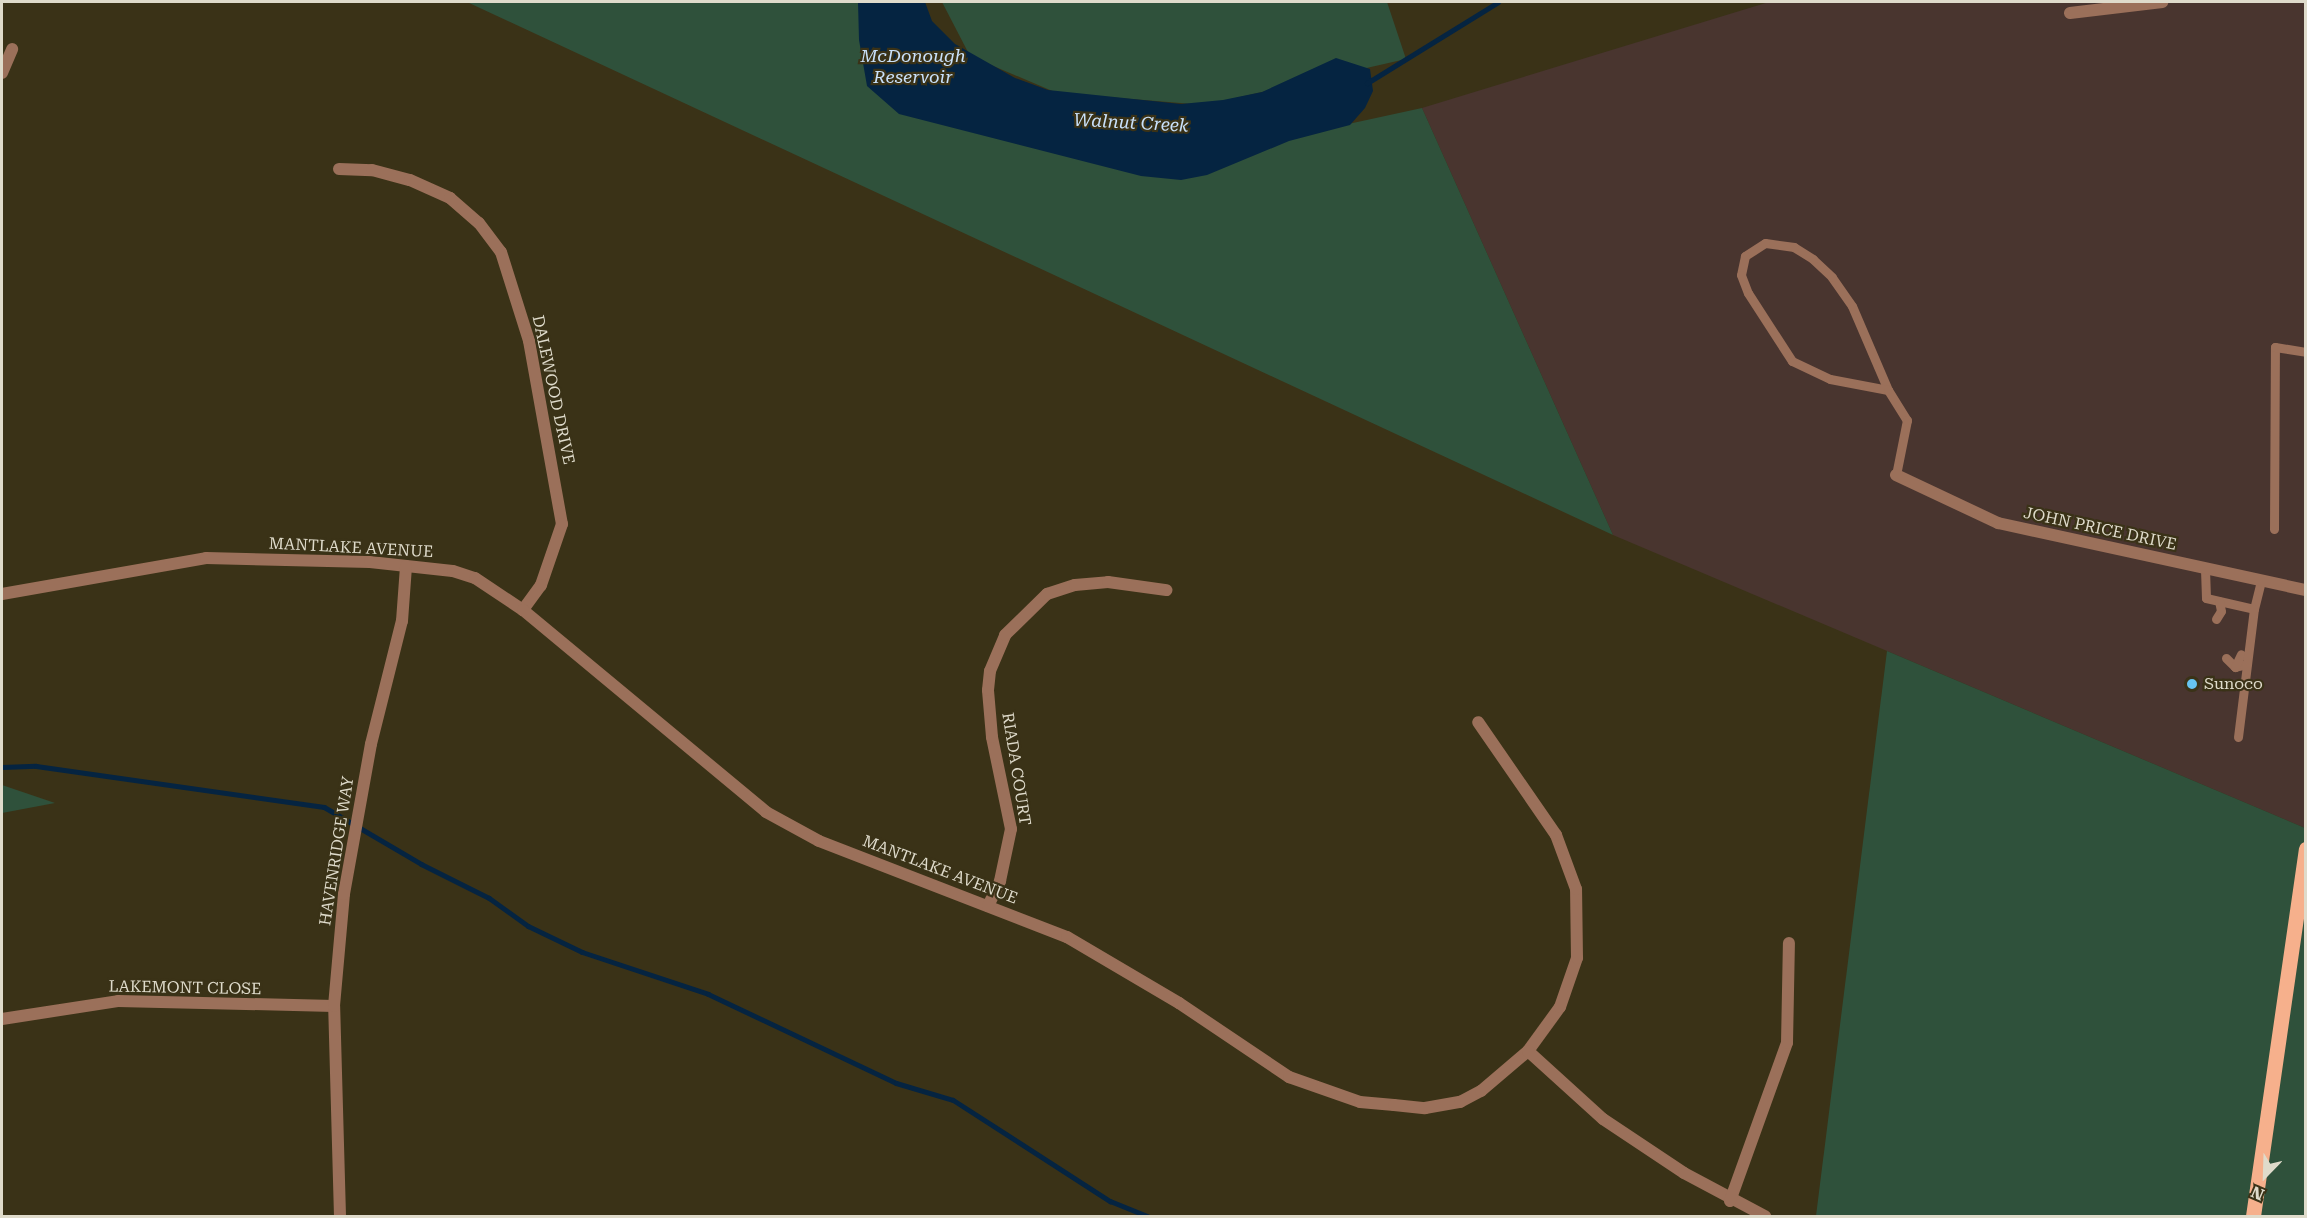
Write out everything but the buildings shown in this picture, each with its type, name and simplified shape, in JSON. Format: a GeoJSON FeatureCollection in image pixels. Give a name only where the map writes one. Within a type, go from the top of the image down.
{"type":"FeatureCollection","features":[{"type":"Feature","properties":{"kind":"main road"},"geometry":{"type":"LineString","coordinates":[[2253,1216],[2306,849]]}},
{"type":"Feature","properties":{"kind":"street"},"geometry":{"type":"LineString","coordinates":[[2070,14],[2162,2]]}},
{"type":"Feature","properties":{"kind":"street"},"geometry":{"type":"LineString","coordinates":[[2,73],[12,49]]}},
{"type":"Feature","properties":{"kind":"street","name":"DALEWOOD DRIVE"},"geometry":{"type":"LineString","coordinates":[[339,169],[372,170],[410,180],[450,198],[479,223],[501,252],[529,341],[562,524],[541,585],[523,610]]}},
{"type":"Feature","properties":{"kind":"street","name":"JOHN PRICE DRIVE"},"geometry":{"type":"LineString","coordinates":[[1896,475],[1998,523],[2306,590]]}},
{"type":"Feature","properties":{"kind":"street","name":"MANTLAKE AVENUE"},"geometry":{"type":"LineString","coordinates":[[2,594],[206,558],[406,566],[453,571],[475,578],[523,610],[766,812],[819,841],[1067,937],[1179,1003],[1289,1077],[1360,1102],[1425,1108],[1460,1102],[1481,1091],[1528,1051],[1560,1007],[1577,958],[1576,889],[1556,835],[1478,722]]}},
{"type":"Feature","properties":{"kind":"street","name":"HAVENRIDGE WAY"},"geometry":{"type":"LineString","coordinates":[[340,1216],[334,1006],[344,894],[371,744],[402,621],[406,566]]}},
{"type":"Feature","properties":{"kind":"street","name":"RIADA COURT"},"geometry":{"type":"LineString","coordinates":[[988,906],[1000,881],[1011,829],[992,737],[988,690],[990,671],[1005,635],[1047,594],[1075,585],[1108,582],[1166,590]]}},
{"type":"Feature","properties":{"kind":"street"},"geometry":{"type":"LineString","coordinates":[[1730,1201],[1787,1043],[1790,943]]}},
{"type":"Feature","properties":{"kind":"street","name":"LAKEMONT CLOSE"},"geometry":{"type":"LineString","coordinates":[[2,1019],[118,1000],[334,1006]]}},
{"type":"Feature","properties":{"kind":"street"},"geometry":{"type":"LineString","coordinates":[[1528,1051],[1603,1119],[1730,1201],[1765,1216]]}},
{"type":"Feature","properties":{"kind":"lane"},"geometry":{"type":"LineString","coordinates":[[1888,390],[1830,379],[1792,362],[1748,293],[1741,275],[1745,256],[1765,243],[1794,247],[1813,258],[1832,277],[1852,306],[1888,390],[1907,420],[1896,475]]}},
{"type":"Feature","properties":{"kind":"lane"},"geometry":{"type":"LineString","coordinates":[[2274,529],[2275,347],[2306,351]]}},
{"type":"Feature","properties":{"kind":"lane"},"geometry":{"type":"LineString","coordinates":[[2205,569],[2206,598],[2222,611],[2254,609]]}},
{"type":"Feature","properties":{"kind":"lane"},"geometry":{"type":"LineString","coordinates":[[2238,737],[2254,609],[2261,580]]}},
{"type":"Feature","properties":{"kind":"lane"},"geometry":{"type":"LineString","coordinates":[[2235,667],[2241,654]]}},
{"type":"Feature","properties":{"kind":"lane"},"geometry":{"type":"LineString","coordinates":[[2226,658],[2235,667]]}},
{"type":"Feature","properties":{"kind":"lane"},"geometry":{"type":"LineString","coordinates":[[2235,667],[2247,664]]}},
{"type":"Feature","properties":{"kind":"shaded area"},"geometry":{"type":"Polygon","coordinates":[[[1769,2],[2305,2],[2305,828],[1613,535],[1422,108],[1769,2]]]}},
{"type":"Feature","properties":{"kind":"green space"},"geometry":{"type":"Polygon","coordinates":[[[467,2],[871,2],[872,15],[1182,160],[1422,108],[1613,535],[467,2]]]}},
{"type":"Feature","properties":{"kind":"green space"},"geometry":{"type":"Polygon","coordinates":[[[942,2],[1387,2],[1406,59],[1205,105],[1057,93],[970,56],[942,2]]]}},
{"type":"Feature","properties":{"kind":"green space"},"geometry":{"type":"Polygon","coordinates":[[[1887,651],[2305,828],[2305,1216],[1816,1216],[1887,651]]]}},
{"type":"Feature","properties":{"kind":"green space"},"geometry":{"type":"Polygon","coordinates":[[[2,785],[55,803],[2,813],[2,785]]]}},
{"type":"Feature","properties":{"kind":"water","name":"McDonough Reservoir"},"geometry":{"type":"Polygon","coordinates":[[[858,2],[925,2],[932,21],[955,44],[1015,78],[1048,90],[1181,104],[1223,100],[1262,92],[1336,58],[1370,69],[1373,91],[1365,108],[1350,125],[1289,141],[1207,175],[1181,180],[1141,176],[899,114],[867,86],[859,40],[858,2]]]}},
{"type":"Feature","properties":{"kind":"waterway","name":"Walnut Creek"},"geometry":{"type":"LineString","coordinates":[[1367,83],[1498,2]]}},
{"type":"Feature","properties":{"kind":"waterway"},"geometry":{"type":"LineString","coordinates":[[2,767],[36,766],[324,807],[421,864],[489,898],[528,926],[582,952],[708,994],[896,1083],[953,1100],[1110,1201],[1147,1216]]}},
{"type":"Feature","properties":{"kind":"place","name":"Sunoco"},"geometry":{"type":"Point","coordinates":[2192,684]}}]}
